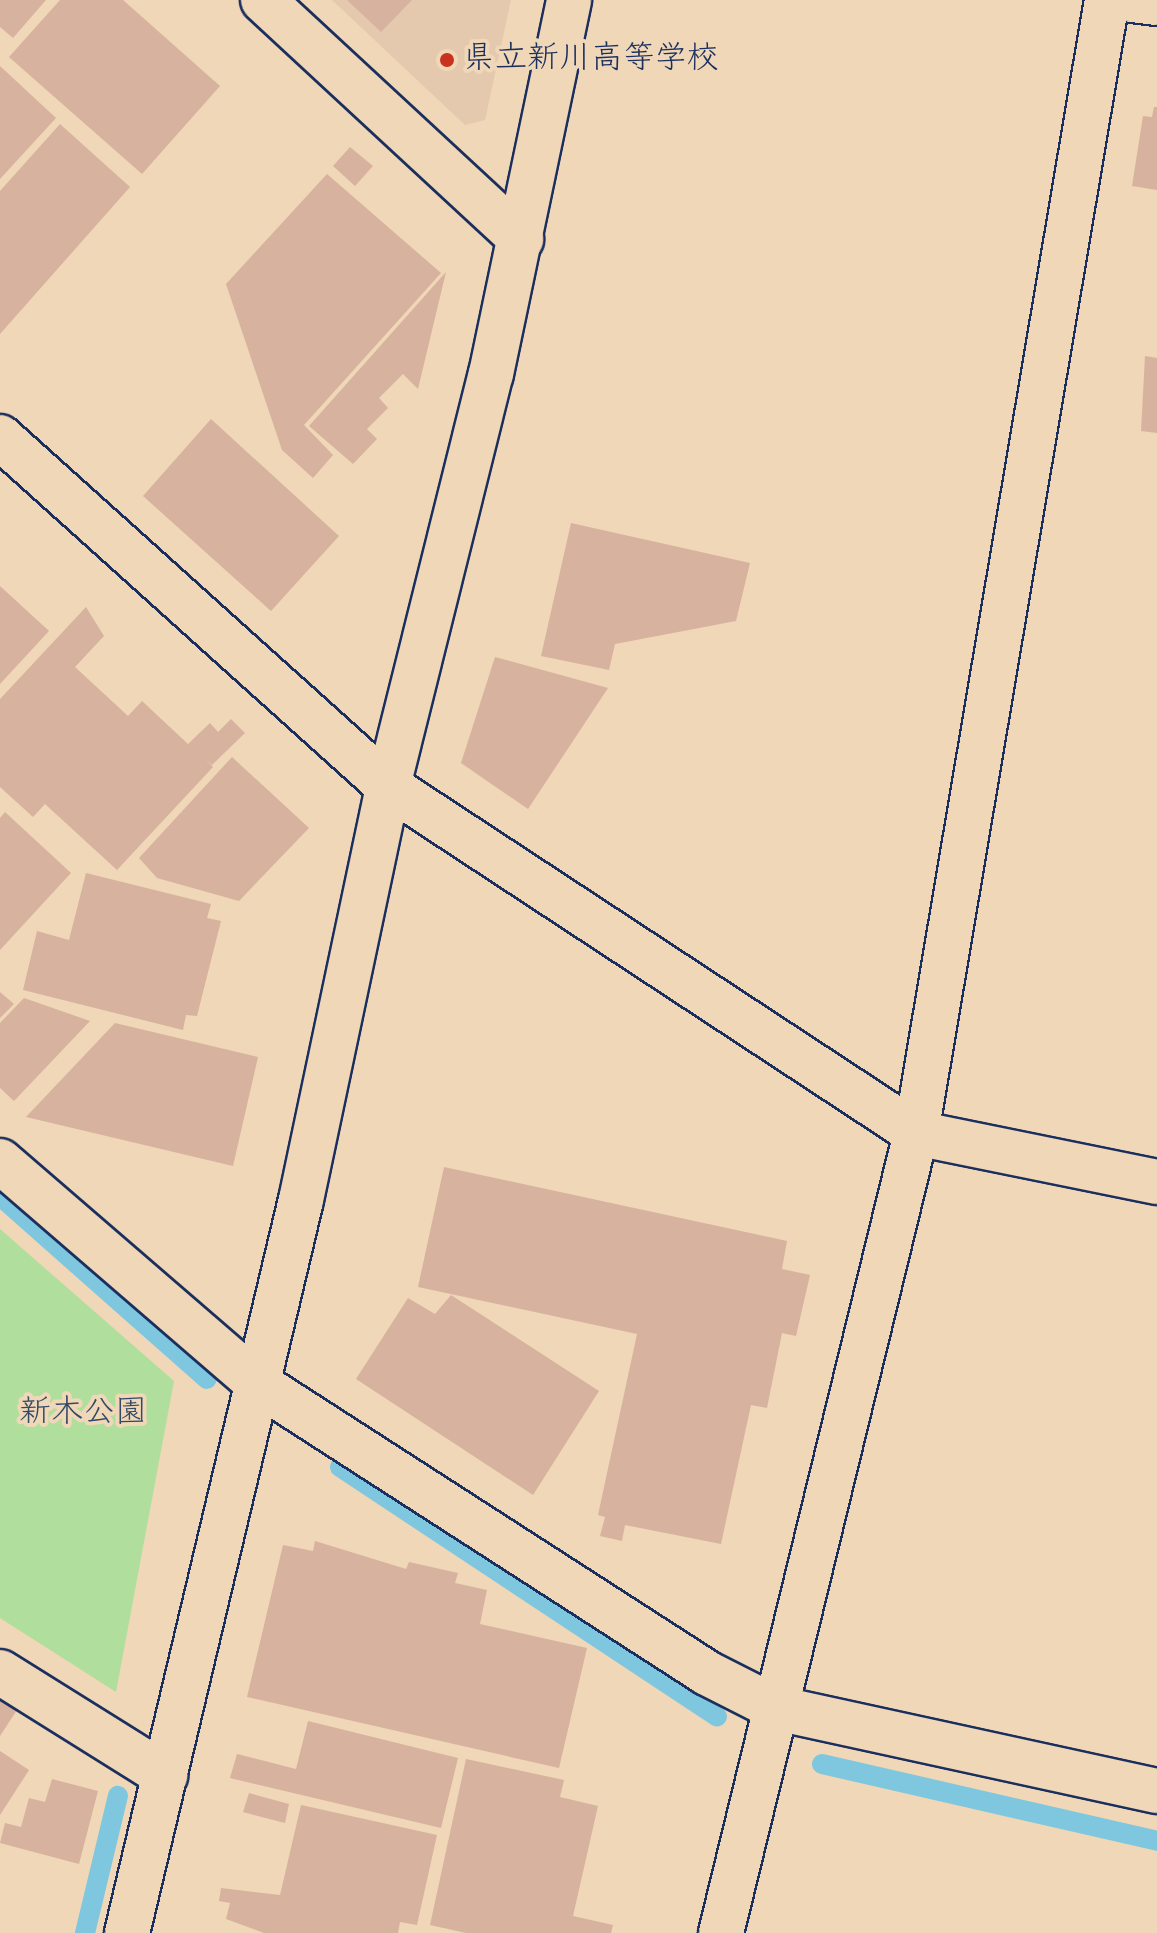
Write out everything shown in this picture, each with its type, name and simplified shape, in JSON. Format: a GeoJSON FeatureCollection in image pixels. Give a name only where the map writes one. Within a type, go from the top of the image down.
{"type":"FeatureCollection","features":[{"type":"Feature","properties":{"kind":"street"},"geometry":{"type":"LineString","coordinates":[[263,0],[521,239]]}},
{"type":"Feature","properties":{"kind":"street"},"geometry":{"type":"LineString","coordinates":[[127,1933],[257,1383],[388,786],[521,239],[569,0]]}},
{"type":"Feature","properties":{"kind":"street"},"geometry":{"type":"LineString","coordinates":[[721,1933],[916,1133],[1107,0]]}},
{"type":"Feature","properties":{"kind":"street"},"geometry":{"type":"LineString","coordinates":[[1132,0],[1157,3]]}},
{"type":"Feature","properties":{"kind":"street"},"geometry":{"type":"LineString","coordinates":[[0,437],[388,786],[916,1133],[1157,1182]]}},
{"type":"Feature","properties":{"kind":"street"},"geometry":{"type":"LineString","coordinates":[[0,1161],[257,1383],[707,1673],[776,1708],[1157,1791]]}},
{"type":"Feature","properties":{"kind":"street"},"geometry":{"type":"LineString","coordinates":[[0,1672],[165,1775]]}},
{"type":"Feature","properties":{"kind":"shaded area","name":"県立新川高等学校"},"geometry":{"type":"Polygon","coordinates":[[[332,0],[511,0],[485,120],[465,125],[332,0]]]}},
{"type":"Feature","properties":{"kind":"green space","name":"新木公園"},"geometry":{"type":"Polygon","coordinates":[[[0,1229],[174,1381],[116,1692],[0,1618],[0,1229]]]}},
{"type":"Feature","properties":{"kind":"building"},"geometry":{"type":"Polygon","coordinates":[[[0,0],[46,0],[13,38],[0,27],[0,0]]]}},
{"type":"Feature","properties":{"kind":"building"},"geometry":{"type":"Polygon","coordinates":[[[60,0],[123,0],[220,86],[142,174],[9,57],[60,0]]]}},
{"type":"Feature","properties":{"kind":"building"},"geometry":{"type":"Polygon","coordinates":[[[347,0],[412,0],[381,32],[347,0]]]}},
{"type":"Feature","properties":{"kind":"building"},"geometry":{"type":"Polygon","coordinates":[[[0,66],[56,118],[0,179],[0,66]]]}},
{"type":"Feature","properties":{"kind":"building"},"geometry":{"type":"Polygon","coordinates":[[[1154,107],[1157,107],[1157,190],[1132,186],[1143,116],[1152,117],[1154,107]]]}},
{"type":"Feature","properties":{"kind":"building"},"geometry":{"type":"Polygon","coordinates":[[[60,124],[130,187],[0,334],[0,191],[60,124]]]}},
{"type":"Feature","properties":{"kind":"building"},"geometry":{"type":"Polygon","coordinates":[[[350,147],[373,166],[355,186],[333,166],[350,147]]]}},
{"type":"Feature","properties":{"kind":"building"},"geometry":{"type":"Polygon","coordinates":[[[327,174],[441,273],[304,425],[333,455],[313,478],[282,450],[226,284],[327,174]]]}},
{"type":"Feature","properties":{"kind":"building"},"geometry":{"type":"Polygon","coordinates":[[[446,272],[418,389],[403,374],[379,398],[388,408],[367,429],[377,439],[353,464],[309,426],[446,272]]]}},
{"type":"Feature","properties":{"kind":"building"},"geometry":{"type":"Polygon","coordinates":[[[1145,356],[1157,358],[1157,433],[1141,431],[1145,356]]]}},
{"type":"Feature","properties":{"kind":"building"},"geometry":{"type":"Polygon","coordinates":[[[211,419],[339,536],[271,611],[143,496],[211,419]]]}},
{"type":"Feature","properties":{"kind":"building"},"geometry":{"type":"Polygon","coordinates":[[[571,523],[750,563],[736,621],[615,644],[609,670],[541,656],[571,523]]]}},
{"type":"Feature","properties":{"kind":"building"},"geometry":{"type":"Polygon","coordinates":[[[0,586],[49,631],[0,684],[0,586]]]}},
{"type":"Feature","properties":{"kind":"building"},"geometry":{"type":"Polygon","coordinates":[[[86,607],[104,636],[75,667],[128,716],[142,701],[188,744],[210,723],[218,732],[231,719],[245,733],[212,765],[205,758],[213,767],[117,870],[45,804],[33,817],[0,787],[0,699],[86,607]]]}},
{"type":"Feature","properties":{"kind":"building"},"geometry":{"type":"Polygon","coordinates":[[[495,657],[608,688],[528,809],[461,763],[495,657]]]}},
{"type":"Feature","properties":{"kind":"building"},"geometry":{"type":"Polygon","coordinates":[[[232,757],[309,828],[239,901],[157,878],[139,858],[232,757]]]}},
{"type":"Feature","properties":{"kind":"building"},"geometry":{"type":"Polygon","coordinates":[[[5,812],[71,873],[0,950],[0,818],[5,812]]]}},
{"type":"Feature","properties":{"kind":"building"},"geometry":{"type":"Polygon","coordinates":[[[86,873],[211,904],[207,918],[221,921],[197,1016],[186,1015],[183,1030],[23,990],[37,931],[69,940],[86,873]]]}},
{"type":"Feature","properties":{"kind":"building"},"geometry":{"type":"Polygon","coordinates":[[[0,992],[14,1004],[0,1018],[0,992]]]}},
{"type":"Feature","properties":{"kind":"building"},"geometry":{"type":"Polygon","coordinates":[[[24,998],[90,1021],[14,1101],[0,1088],[0,1023],[24,998]]]}},
{"type":"Feature","properties":{"kind":"building"},"geometry":{"type":"Polygon","coordinates":[[[115,1023],[258,1057],[233,1166],[26,1117],[115,1023]]]}},
{"type":"Feature","properties":{"kind":"building"},"geometry":{"type":"Polygon","coordinates":[[[444,1167],[787,1241],[782,1269],[810,1275],[796,1336],[782,1333],[767,1408],[751,1405],[721,1544],[625,1525],[622,1541],[600,1536],[605,1517],[598,1515],[637,1334],[418,1287],[444,1167]]]}},
{"type":"Feature","properties":{"kind":"building"},"geometry":{"type":"Polygon","coordinates":[[[451,1295],[599,1391],[533,1495],[356,1379],[408,1298],[435,1314],[451,1295]]]}},
{"type":"Feature","properties":{"kind":"building"},"geometry":{"type":"Polygon","coordinates":[[[315,1541],[406,1569],[409,1562],[458,1573],[455,1583],[487,1590],[480,1624],[587,1648],[559,1768],[247,1697],[283,1545],[313,1551],[315,1541]]]}},
{"type":"Feature","properties":{"kind":"building"},"geometry":{"type":"Polygon","coordinates":[[[0,1699],[17,1710],[0,1736],[0,1699]]]}},
{"type":"Feature","properties":{"kind":"building"},"geometry":{"type":"Polygon","coordinates":[[[308,1721],[458,1758],[441,1828],[230,1778],[237,1754],[296,1769],[308,1721]]]}},
{"type":"Feature","properties":{"kind":"building"},"geometry":{"type":"Polygon","coordinates":[[[0,1751],[29,1770],[0,1815],[0,1751]]]}},
{"type":"Feature","properties":{"kind":"building"},"geometry":{"type":"Polygon","coordinates":[[[466,1759],[564,1780],[560,1797],[598,1806],[573,1916],[613,1925],[611,1933],[466,1933],[430,1925],[466,1759]]]}},
{"type":"Feature","properties":{"kind":"building"},"geometry":{"type":"Polygon","coordinates":[[[52,1779],[98,1791],[79,1864],[0,1843],[5,1823],[21,1827],[29,1798],[45,1802],[52,1779]]]}},
{"type":"Feature","properties":{"kind":"building"},"geometry":{"type":"Polygon","coordinates":[[[249,1793],[289,1804],[285,1823],[243,1812],[249,1793]]]}},
{"type":"Feature","properties":{"kind":"building"},"geometry":{"type":"Polygon","coordinates":[[[301,1805],[437,1835],[417,1925],[400,1922],[398,1933],[264,1933],[226,1919],[230,1903],[219,1901],[221,1888],[280,1895],[301,1805]]]}},
{"type":"Feature","properties":{"kind":"waterway"},"geometry":{"type":"LineString","coordinates":[[0,1196],[207,1379]]}},
{"type":"Feature","properties":{"kind":"waterway"},"geometry":{"type":"LineString","coordinates":[[340,1467],[717,1717]]}},
{"type":"Feature","properties":{"kind":"waterway"},"geometry":{"type":"LineString","coordinates":[[822,1764],[1157,1841]]}},
{"type":"Feature","properties":{"kind":"waterway"},"geometry":{"type":"LineString","coordinates":[[85,1933],[118,1796]]}},
{"type":"Feature","properties":{"kind":"place","name":"県立新川高等学校"},"geometry":{"type":"Point","coordinates":[447,60]}}]}
